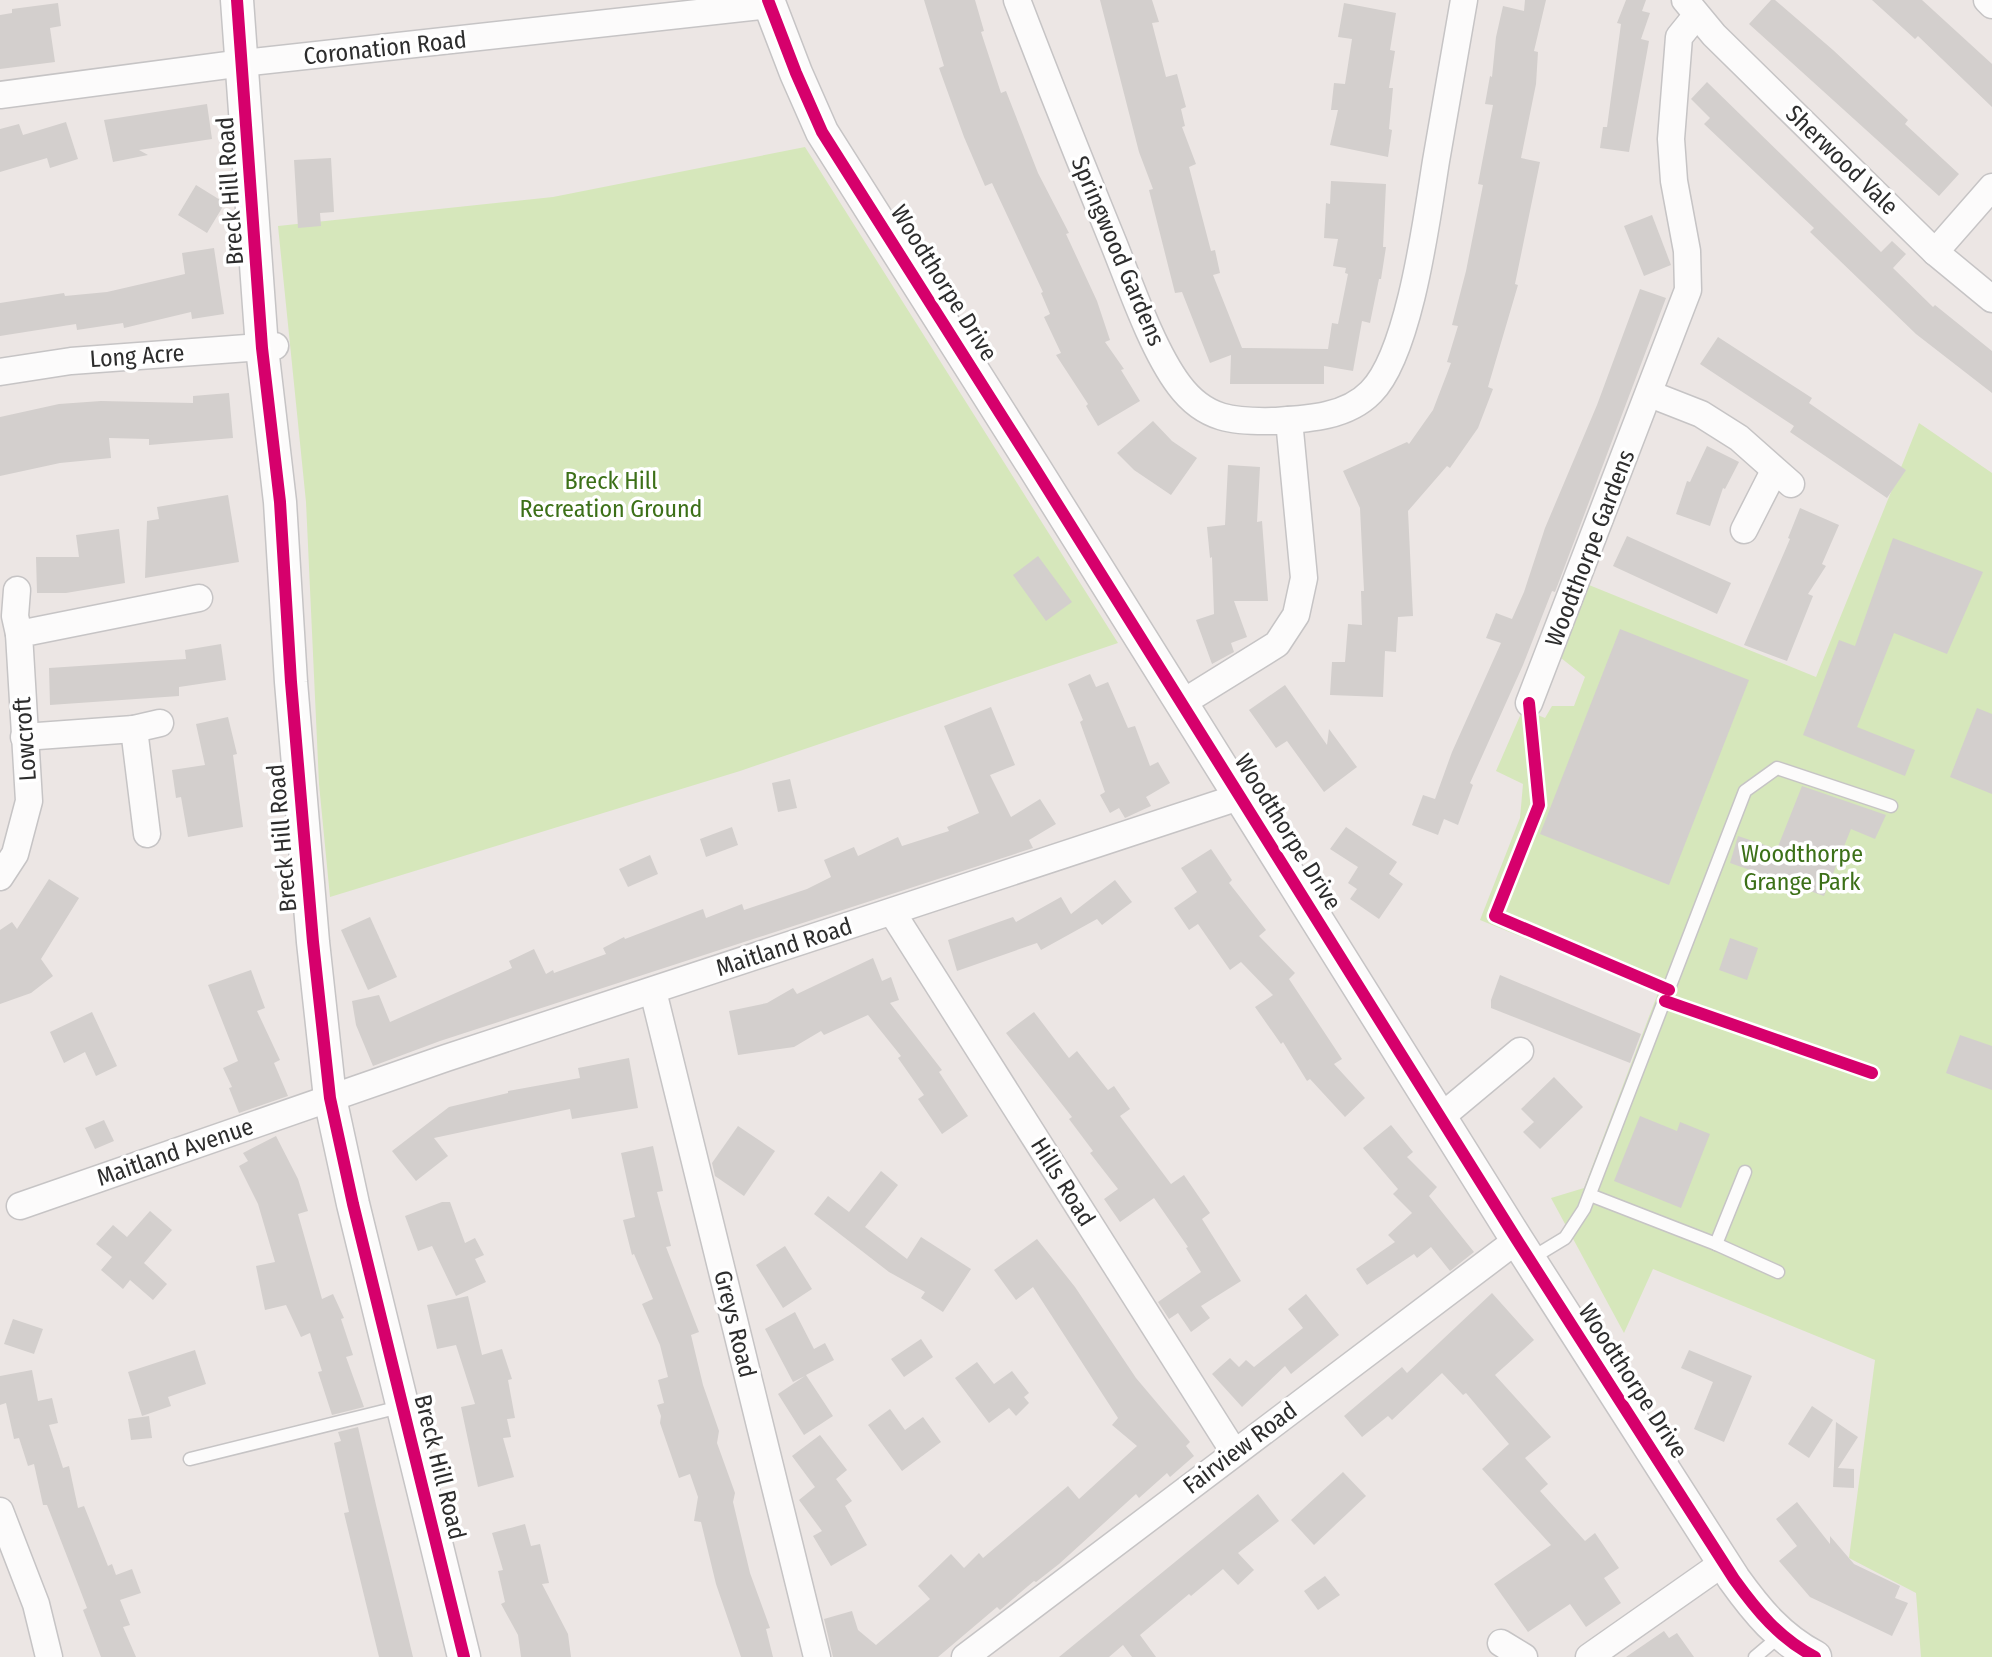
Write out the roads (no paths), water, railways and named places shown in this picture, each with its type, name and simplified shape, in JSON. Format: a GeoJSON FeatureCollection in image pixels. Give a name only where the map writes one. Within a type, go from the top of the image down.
{"type":"FeatureCollection","features":[{"type":"Feature","properties":{"kind":"street","name":"Breck Hill Road"},"geometry":{"type":"LineString","coordinates":[[237,0],[268,347],[313,942],[330,1098],[464,1657]]}},
{"type":"Feature","properties":{"kind":"street","name":"Springwood Gardens"},"geometry":{"type":"LineString","coordinates":[[1017,0],[1136,301],[1170,372],[1191,398],[1216,416],[1251,422],[1336,413],[1360,401],[1380,381],[1393,354],[1416,281],[1464,0]]}},
{"type":"Feature","properties":{"kind":"street"},"geometry":{"type":"LineString","coordinates":[[1987,0],[1992,5]]}},
{"type":"Feature","properties":{"kind":"street","name":"Coronation Road"},"geometry":{"type":"LineString","coordinates":[[0,95],[243,63],[769,2]]}},
{"type":"Feature","properties":{"kind":"street","name":"Woodthorpe Drive"},"geometry":{"type":"LineString","coordinates":[[769,2],[822,132],[1523,1250],[1723,1563],[1759,1614],[1781,1635],[1815,1657]]}},
{"type":"Feature","properties":{"kind":"street","name":"Sherwood Vale"},"geometry":{"type":"LineString","coordinates":[[1691,8],[1935,252],[1992,299]]}},
{"type":"Feature","properties":{"kind":"street","name":"Woodthorpe Gardens"},"geometry":{"type":"LineString","coordinates":[[1529,703],[1688,290],[1687,251],[1674,181],[1671,139],[1679,37],[1691,8]]}},
{"type":"Feature","properties":{"kind":"street"},"geometry":{"type":"LineString","coordinates":[[1935,252],[1992,187]]}},
{"type":"Feature","properties":{"kind":"street","name":"Long Acre"},"geometry":{"type":"LineString","coordinates":[[0,372],[71,361],[268,347]]}},
{"type":"Feature","properties":{"kind":"street"},"geometry":{"type":"LineString","coordinates":[[1650,394],[1701,414],[1739,438],[1782,478],[1744,530]]}},
{"type":"Feature","properties":{"kind":"street"},"geometry":{"type":"LineString","coordinates":[[1182,703],[1277,644],[1296,615],[1304,578],[1289,420]]}},
{"type":"Feature","properties":{"kind":"street","name":"Lowcroft"},"geometry":{"type":"LineString","coordinates":[[0,877],[15,854],[29,801],[11,624],[17,590]]}},
{"type":"Feature","properties":{"kind":"street"},"geometry":{"type":"LineString","coordinates":[[11,624],[199,598]]}},
{"type":"Feature","properties":{"kind":"street"},"geometry":{"type":"LineString","coordinates":[[24,737],[147,726],[147,834]]}},
{"type":"Feature","properties":{"kind":"street","name":"Maitland Road"},"geometry":{"type":"LineString","coordinates":[[330,1098],[1239,797]]}},
{"type":"Feature","properties":{"kind":"street","name":"Hills Road"},"geometry":{"type":"LineString","coordinates":[[892,912],[1234,1452]]}},
{"type":"Feature","properties":{"kind":"street","name":"Greys Road"},"geometry":{"type":"LineString","coordinates":[[653,991],[817,1657]]}},
{"type":"Feature","properties":{"kind":"street"},"geometry":{"type":"LineString","coordinates":[[1441,1117],[1519,1051]]}},
{"type":"Feature","properties":{"kind":"street","name":"Maitland Avenue"},"geometry":{"type":"LineString","coordinates":[[20,1206],[330,1098]]}},
{"type":"Feature","properties":{"kind":"street","name":"Fairview Road"},"geometry":{"type":"LineString","coordinates":[[965,1657],[1234,1452],[1523,1250]]}},
{"type":"Feature","properties":{"kind":"street"},"geometry":{"type":"LineString","coordinates":[[0,1511],[36,1604],[49,1657]]}},
{"type":"Feature","properties":{"kind":"street"},"geometry":{"type":"LineString","coordinates":[[1589,1657],[1608,1631],[1723,1563]]}},
{"type":"Feature","properties":{"kind":"street"},"geometry":{"type":"LineString","coordinates":[[1501,1643],[1524,1657]]}},
{"type":"Feature","properties":{"kind":"lane"},"geometry":{"type":"LineString","coordinates":[[1523,1250],[1565,1238],[1584,1209],[1745,791],[1777,768],[1891,806]]}},
{"type":"Feature","properties":{"kind":"lane"},"geometry":{"type":"LineString","coordinates":[[1716,1244],[1745,1172]]}},
{"type":"Feature","properties":{"kind":"lane"},"geometry":{"type":"LineString","coordinates":[[1590,1195],[1716,1244],[1778,1272]]}},
{"type":"Feature","properties":{"kind":"lane"},"geometry":{"type":"LineString","coordinates":[[190,1459],[403,1406]]}},
{"type":"Feature","properties":{"kind":"lane"},"geometry":{"type":"LineString","coordinates":[[1755,1657],[1781,1635]]}},
{"type":"Feature","properties":{"kind":"park label","name":"Breck Hill Recreation Ground"},"geometry":{"type":"Point","coordinates":[611,495]}},
{"type":"Feature","properties":{"kind":"park label","name":"Woodthorpe Grange Park"},"geometry":{"type":"Point","coordinates":[1802,868]}}]}
